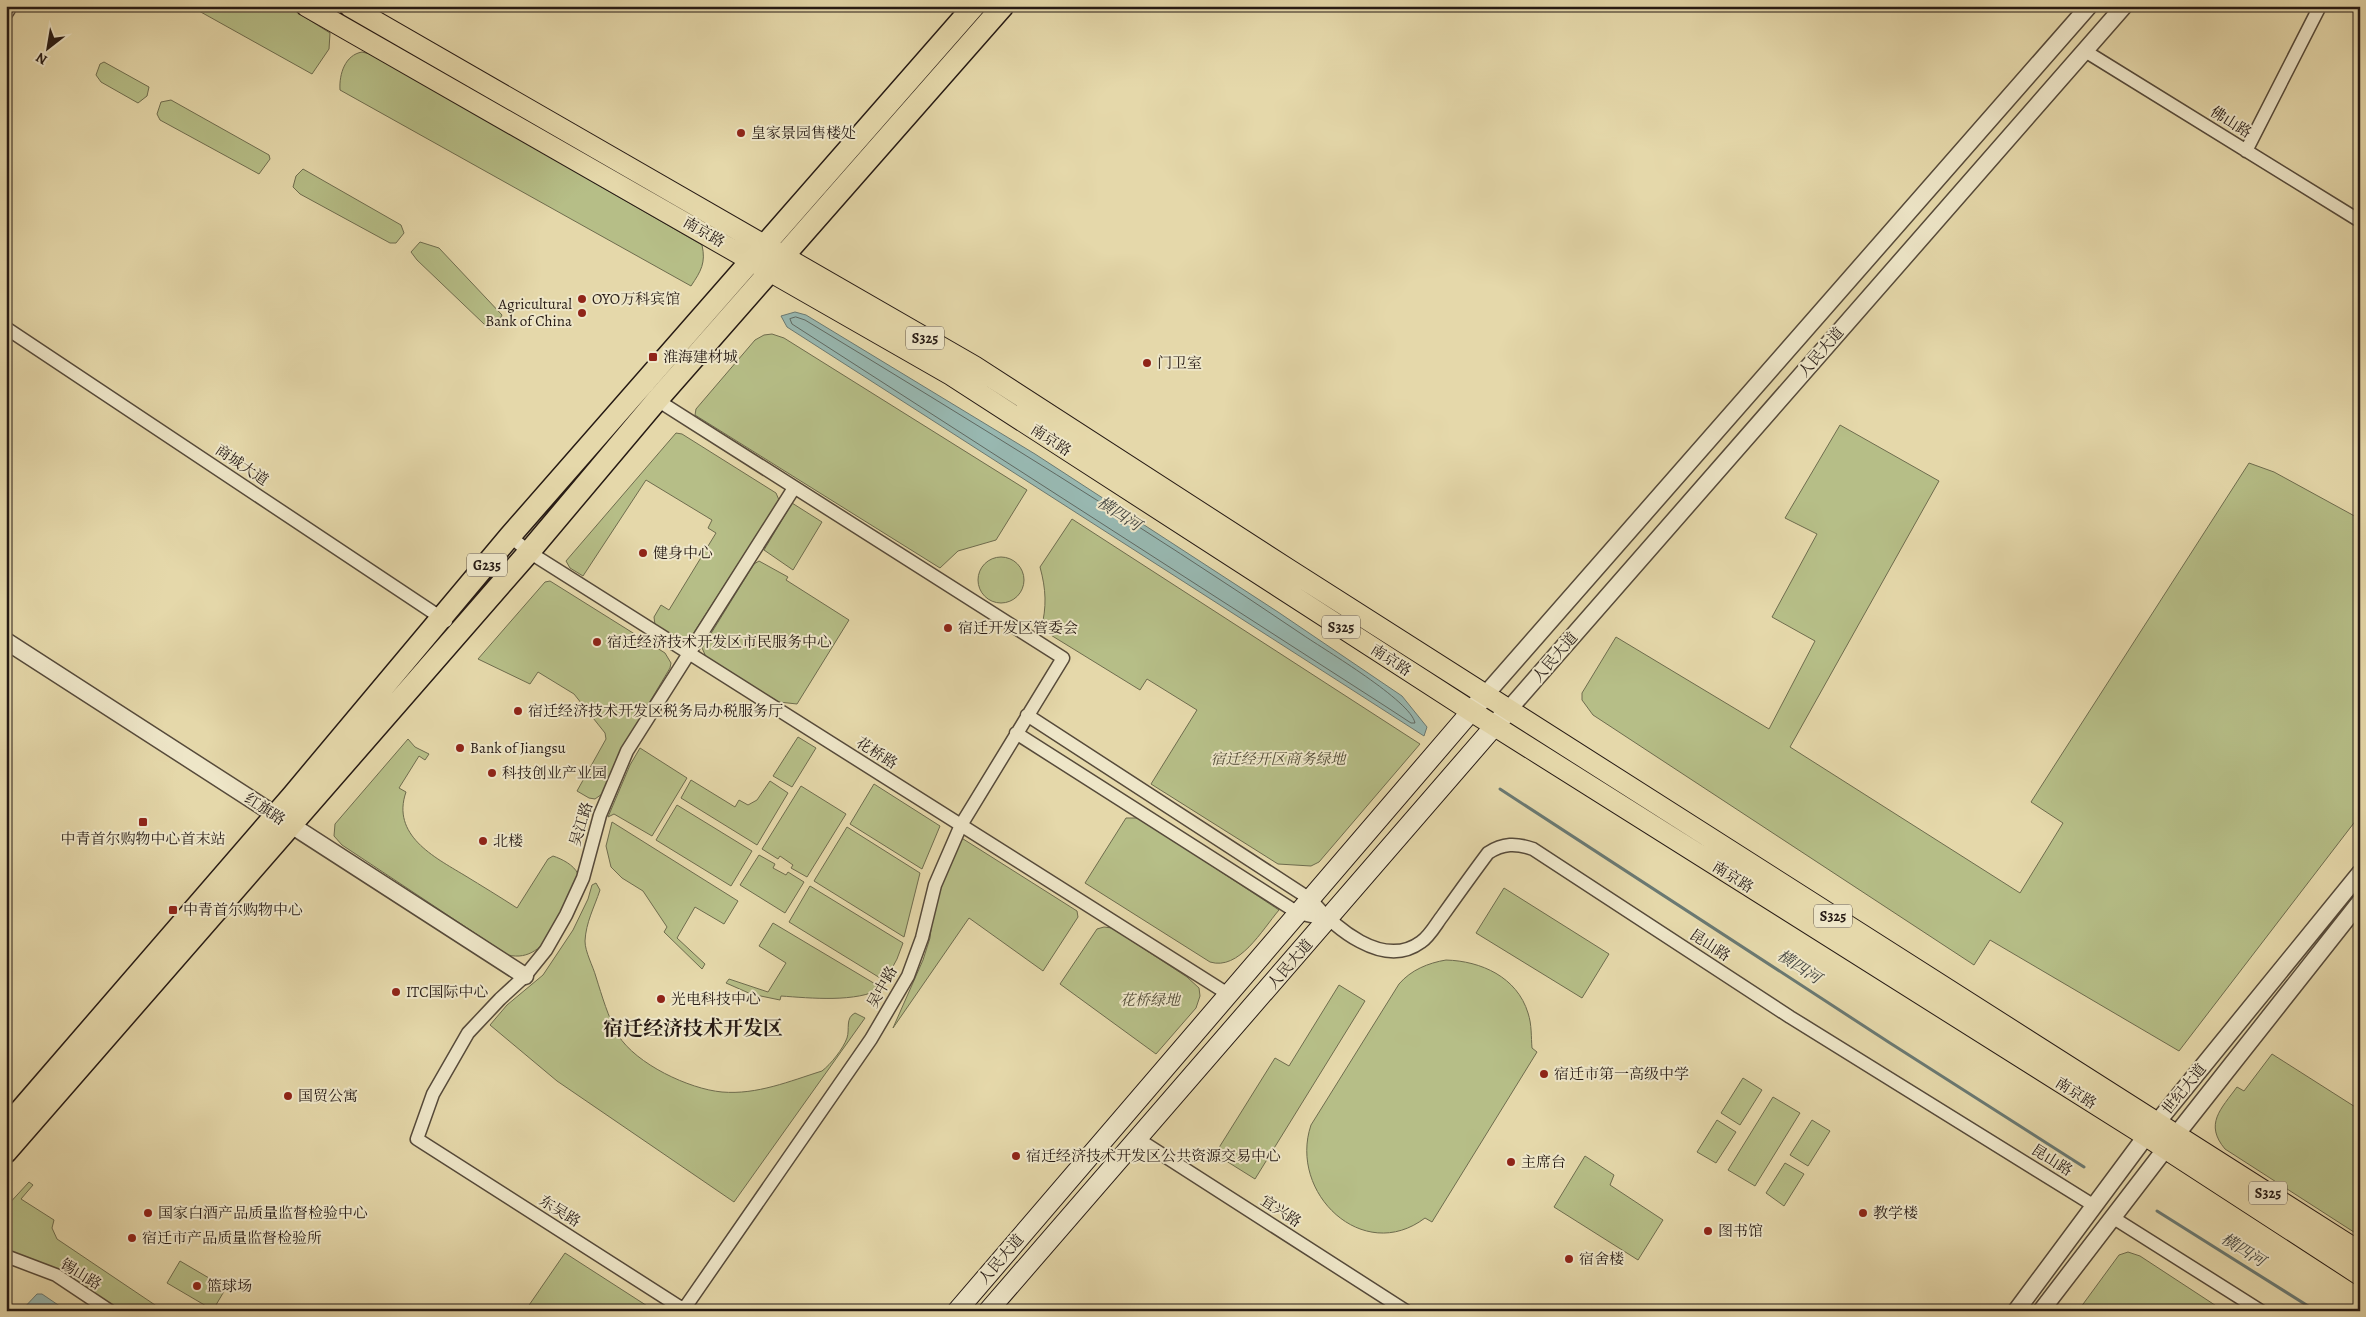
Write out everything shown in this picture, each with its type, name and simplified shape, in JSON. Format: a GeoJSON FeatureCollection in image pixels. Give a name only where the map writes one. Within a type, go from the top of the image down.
{"type":"FeatureCollection","features":[{"type":"Feature","properties":{"kind":"highway","name":"G235"},"geometry":{"type":"LineString","coordinates":[[451,625],[510,536],[974,6]]}},
{"type":"Feature","properties":{"kind":"highway","name":"G235"},"geometry":{"type":"LineString","coordinates":[[6,1152],[283,821],[451,625],[529,552],[656,400],[1003,6]]}},
{"type":"Feature","properties":{"kind":"highway","name":"G235"},"geometry":{"type":"LineString","coordinates":[[6,1128],[283,821]]}},
{"type":"Feature","properties":{"kind":"main road","name":"南京路"},"geometry":{"type":"LineString","coordinates":[[306,6],[759,253],[974,366],[1280,564],[1510,708],[2170,1142],[2360,1276]]}},
{"type":"Feature","properties":{"kind":"main road","name":"南京路"},"geometry":{"type":"LineString","coordinates":[[349,6],[759,253]]}},
{"type":"Feature","properties":{"kind":"main road","name":"南京路"},"geometry":{"type":"LineString","coordinates":[[778,263],[1470,711],[2152,1130]]}},
{"type":"Feature","properties":{"kind":"main road","name":"人民大道"},"geometry":{"type":"LineString","coordinates":[[956,1311],[1486,694]]}},
{"type":"Feature","properties":{"kind":"main road","name":"人民大道"},"geometry":{"type":"LineString","coordinates":[[988,1311],[1510,708]]}},
{"type":"Feature","properties":{"kind":"main road","name":"南京路"},"geometry":{"type":"LineString","coordinates":[[2170,1142],[2360,1252]]}},
{"type":"Feature","properties":{"kind":"street"},"geometry":{"type":"LineString","coordinates":[[6,14],[11,6]]}},
{"type":"Feature","properties":{"kind":"street","name":"人民大道"},"geometry":{"type":"LineString","coordinates":[[1486,694],[2089,6]]}},
{"type":"Feature","properties":{"kind":"street","name":"人民大道"},"geometry":{"type":"LineString","coordinates":[[1510,708],[2124,6]]}},
{"type":"Feature","properties":{"kind":"street"},"geometry":{"type":"LineString","coordinates":[[2246,151],[2320,6]]}},
{"type":"Feature","properties":{"kind":"street","name":"佛山路"},"geometry":{"type":"LineString","coordinates":[[2084,51],[2360,222]]}},
{"type":"Feature","properties":{"kind":"street","name":"商城大道"},"geometry":{"type":"LineString","coordinates":[[6,328],[451,625]]}},
{"type":"Feature","properties":{"kind":"street"},"geometry":{"type":"LineString","coordinates":[[656,400],[794,488]]}},
{"type":"Feature","properties":{"kind":"street","name":"吴江路"},"geometry":{"type":"LineString","coordinates":[[417,1140],[433,1094],[468,1033],[525,976],[546,950],[580,885],[600,815],[628,751],[794,488]]}},
{"type":"Feature","properties":{"kind":"street","name":"吴中路"},"geometry":{"type":"LineString","coordinates":[[685,1310],[871,1038],[904,983],[922,938],[935,885],[961,825],[1063,658],[794,488]]}},
{"type":"Feature","properties":{"kind":"street","name":"花桥路"},"geometry":{"type":"LineString","coordinates":[[510,536],[529,552],[1228,994]]}},
{"type":"Feature","properties":{"kind":"street","name":"红旗路"},"geometry":{"type":"LineString","coordinates":[[6,640],[525,976]]}},
{"type":"Feature","properties":{"kind":"street"},"geometry":{"type":"LineString","coordinates":[[1028,715],[1310,898],[1328,920]]}},
{"type":"Feature","properties":{"kind":"street"},"geometry":{"type":"LineString","coordinates":[[1016,733],[1298,912],[1328,920]]}},
{"type":"Feature","properties":{"kind":"street","name":"昆山路"},"geometry":{"type":"LineString","coordinates":[[1328,920],[1368,946],[1383,951],[1399,952],[1422,942],[1488,853],[1496,847],[1509,844],[1522,845],[1533,849],[1797,1021],[2094,1205]]}},
{"type":"Feature","properties":{"kind":"street","name":"世纪大道"},"geometry":{"type":"LineString","coordinates":[[2016,1311],[2152,1130],[2360,873]]}},
{"type":"Feature","properties":{"kind":"street","name":"世纪大道"},"geometry":{"type":"LineString","coordinates":[[2042,1311],[2170,1142],[2360,902]]}},
{"type":"Feature","properties":{"kind":"street","name":"宜兴路"},"geometry":{"type":"LineString","coordinates":[[1138,1139],[1406,1311]]}},
{"type":"Feature","properties":{"kind":"street","name":"东吴路"},"geometry":{"type":"LineString","coordinates":[[417,1140],[685,1310]]}},
{"type":"Feature","properties":{"kind":"street"},"geometry":{"type":"LineString","coordinates":[[2112,1218],[2261,1311]]}},
{"type":"Feature","properties":{"kind":"street","name":"锡山路"},"geometry":{"type":"LineString","coordinates":[[6,1256],[56,1275],[110,1311]]}},
{"type":"Feature","properties":{"kind":"street","name":"锡山路"},"geometry":{"type":"LineString","coordinates":[[6,1262],[53,1280],[99,1311]]}},
{"type":"Feature","properties":{"kind":"green space"},"geometry":{"type":"Polygon","coordinates":[[[190,6],[287,6],[330,33],[329,49],[312,74],[190,6]]]}},
{"type":"Feature","properties":{"kind":"green space"},"geometry":{"type":"Polygon","coordinates":[[[362,52],[374,55],[702,245],[702,267],[698,276],[691,286],[340,90],[344,66],[351,57],[362,52]]]}},
{"type":"Feature","properties":{"kind":"green space"},"geometry":{"type":"Polygon","coordinates":[[[104,62],[149,87],[147,96],[138,103],[101,82],[96,75],[100,64],[104,62]]]}},
{"type":"Feature","properties":{"kind":"green space"},"geometry":{"type":"Polygon","coordinates":[[[171,100],[269,155],[270,159],[259,174],[160,120],[157,114],[161,102],[171,100]]]}},
{"type":"Feature","properties":{"kind":"green space"},"geometry":{"type":"Polygon","coordinates":[[[303,169],[401,225],[404,233],[396,243],[390,243],[300,194],[293,187],[296,176],[303,169]]]}},
{"type":"Feature","properties":{"kind":"green space"},"geometry":{"type":"Polygon","coordinates":[[[420,242],[439,248],[502,315],[498,323],[489,328],[417,260],[411,252],[420,242]]]}},
{"type":"Feature","properties":{"kind":"green space"},"geometry":{"type":"Polygon","coordinates":[[[772,334],[784,338],[1027,490],[996,540],[958,551],[940,568],[695,415],[696,409],[755,340],[764,335],[772,334]]]}},
{"type":"Feature","properties":{"kind":"green space"},"geometry":{"type":"Polygon","coordinates":[[[1840,425],[1939,481],[1790,747],[2020,893],[2063,823],[2031,802],[2249,463],[2274,472],[2360,519],[2360,815],[2179,1051],[1990,940],[1974,965],[1593,715],[1582,700],[1582,693],[1616,637],[1769,729],[1815,641],[1772,617],[1817,534],[1785,518],[1840,425]]]}},
{"type":"Feature","properties":{"kind":"green space"},"geometry":{"type":"Polygon","coordinates":[[[676,433],[682,434],[776,493],[779,500],[686,645],[655,625],[654,617],[661,605],[669,610],[716,533],[708,528],[712,520],[646,480],[583,576],[570,568],[566,561],[676,433]]]}},
{"type":"Feature","properties":{"kind":"green space"},"geometry":{"type":"Polygon","coordinates":[[[792,503],[822,522],[793,570],[764,550],[792,503]]]}},
{"type":"Feature","properties":{"kind":"green space","name":"宿迁经开区商务绿地"},"geometry":{"type":"Polygon","coordinates":[[[1072,519],[1420,744],[1319,862],[1311,866],[1278,864],[1151,784],[1197,710],[1147,679],[1140,690],[1041,629],[1045,598],[1040,567],[1072,519]]]}},
{"type":"Feature","properties":{"kind":"green space"},"geometry":{"type":"Polygon","coordinates":[[[1001,557],[1014,561],[1020,567],[1024,580],[1020,593],[1014,599],[1001,603],[988,599],[982,593],[978,580],[982,567],[988,561],[1001,557]]]}},
{"type":"Feature","properties":{"kind":"green space"},"geometry":{"type":"Polygon","coordinates":[[[759,561],[788,577],[786,580],[849,620],[797,704],[779,702],[707,659],[702,648],[754,564],[759,561]]]}},
{"type":"Feature","properties":{"kind":"green space"},"geometry":{"type":"Polygon","coordinates":[[[550,581],[665,653],[671,663],[670,668],[624,745],[602,794],[595,799],[589,798],[577,791],[606,739],[605,733],[574,694],[538,672],[530,684],[478,659],[545,582],[550,581]]]}},
{"type":"Feature","properties":{"kind":"green space"},"geometry":{"type":"Polygon","coordinates":[[[798,737],[816,748],[792,787],[773,776],[798,737]]]}},
{"type":"Feature","properties":{"kind":"green space"},"geometry":{"type":"Polygon","coordinates":[[[408,739],[415,747],[429,754],[425,760],[419,756],[399,788],[406,792],[403,807],[405,821],[418,843],[429,852],[517,908],[548,859],[553,856],[574,868],[578,874],[554,929],[535,951],[523,956],[508,955],[342,845],[334,836],[335,824],[408,739]]]}},
{"type":"Feature","properties":{"kind":"green space"},"geometry":{"type":"Polygon","coordinates":[[[640,748],[687,778],[652,836],[614,814],[608,817],[630,765],[640,748]]]}},
{"type":"Feature","properties":{"kind":"green space"},"geometry":{"type":"Polygon","coordinates":[[[691,780],[735,807],[739,800],[748,805],[757,800],[770,781],[788,793],[757,845],[681,798],[691,780]]]}},
{"type":"Feature","properties":{"kind":"green space"},"geometry":{"type":"Polygon","coordinates":[[[874,784],[940,826],[922,869],[850,824],[874,784]]]}},
{"type":"Feature","properties":{"kind":"green space"},"geometry":{"type":"Polygon","coordinates":[[[801,786],[846,814],[807,877],[791,868],[793,865],[780,856],[778,859],[762,849],[801,786]]]}},
{"type":"Feature","properties":{"kind":"green space"},"geometry":{"type":"Polygon","coordinates":[[[677,805],[752,851],[731,886],[656,840],[677,805]]]}},
{"type":"Feature","properties":{"kind":"green space"},"geometry":{"type":"Polygon","coordinates":[[[1126,818],[1139,818],[1279,910],[1257,938],[1240,955],[1221,963],[1210,962],[1085,883],[1126,818]]]}},
{"type":"Feature","properties":{"kind":"green space"},"geometry":{"type":"Polygon","coordinates":[[[612,822],[738,901],[724,924],[695,907],[677,938],[705,964],[702,969],[664,932],[667,927],[643,891],[622,878],[611,867],[606,846],[612,822]]]}},
{"type":"Feature","properties":{"kind":"green space"},"geometry":{"type":"Polygon","coordinates":[[[847,827],[920,873],[904,937],[814,881],[847,827]]]}},
{"type":"Feature","properties":{"kind":"green space"},"geometry":{"type":"Polygon","coordinates":[[[960,837],[1077,911],[1078,917],[1043,971],[969,918],[893,1028],[923,960],[930,938],[935,895],[960,837]]]}},
{"type":"Feature","properties":{"kind":"green space"},"geometry":{"type":"Polygon","coordinates":[[[759,855],[775,864],[773,868],[786,875],[788,872],[804,882],[785,913],[740,885],[759,855]]]}},
{"type":"Feature","properties":{"kind":"green space"},"geometry":{"type":"Polygon","coordinates":[[[596,883],[600,890],[589,921],[585,945],[611,1021],[626,1046],[637,1056],[664,1073],[694,1086],[722,1092],[748,1091],[773,1086],[822,1071],[836,1056],[845,1042],[852,1015],[855,1013],[865,1018],[734,1202],[557,1081],[490,1025],[507,1005],[543,975],[573,930],[588,899],[592,885],[596,883]]]}},
{"type":"Feature","properties":{"kind":"green space"},"geometry":{"type":"Polygon","coordinates":[[[810,886],[903,943],[885,981],[789,922],[810,886]]]}},
{"type":"Feature","properties":{"kind":"green space"},"geometry":{"type":"Polygon","coordinates":[[[1504,888],[1609,954],[1582,998],[1476,933],[1504,888]]]}},
{"type":"Feature","properties":{"kind":"green space"},"geometry":{"type":"Polygon","coordinates":[[[773,923],[882,988],[872,993],[847,998],[781,996],[780,1000],[751,994],[726,983],[729,979],[768,992],[786,963],[759,946],[773,923]]]}},
{"type":"Feature","properties":{"kind":"green space","name":"花桥绿地"},"geometry":{"type":"Polygon","coordinates":[[[1104,927],[1112,928],[1187,977],[1199,988],[1200,996],[1196,1008],[1156,1054],[1060,984],[1097,929],[1104,927]]]}},
{"type":"Feature","properties":{"kind":"green space"},"geometry":{"type":"Polygon","coordinates":[[[1446,960],[1472,964],[1496,973],[1515,990],[1523,1000],[1528,1013],[1531,1026],[1532,1048],[1537,1052],[1432,1222],[1425,1218],[1401,1230],[1378,1233],[1356,1227],[1336,1215],[1321,1197],[1310,1175],[1307,1150],[1311,1125],[1399,984],[1420,968],[1446,960]]]}},
{"type":"Feature","properties":{"kind":"green space"},"geometry":{"type":"Polygon","coordinates":[[[1339,985],[1365,1001],[1255,1179],[1215,1154],[1275,1058],[1289,1066],[1339,985]]]}},
{"type":"Feature","properties":{"kind":"green space"},"geometry":{"type":"Polygon","coordinates":[[[2272,1054],[2360,1110],[2360,1236],[2225,1149],[2219,1140],[2215,1124],[2221,1110],[2237,1087],[2244,1091],[2272,1054]]]}},
{"type":"Feature","properties":{"kind":"green space"},"geometry":{"type":"Polygon","coordinates":[[[1743,1078],[1762,1090],[1740,1125],[1721,1113],[1743,1078]]]}},
{"type":"Feature","properties":{"kind":"green space"},"geometry":{"type":"Polygon","coordinates":[[[1773,1097],[1800,1113],[1755,1186],[1728,1170],[1773,1097]]]}},
{"type":"Feature","properties":{"kind":"green space"},"geometry":{"type":"Polygon","coordinates":[[[1717,1120],[1736,1132],[1716,1163],[1697,1152],[1717,1120]]]}},
{"type":"Feature","properties":{"kind":"green space"},"geometry":{"type":"Polygon","coordinates":[[[1812,1120],[1830,1131],[1808,1166],[1790,1155],[1812,1120]]]}},
{"type":"Feature","properties":{"kind":"green space"},"geometry":{"type":"Polygon","coordinates":[[[1585,1156],[1614,1175],[1610,1185],[1663,1220],[1638,1260],[1554,1207],[1585,1156]]]}},
{"type":"Feature","properties":{"kind":"green space"},"geometry":{"type":"Polygon","coordinates":[[[1785,1163],[1804,1174],[1784,1206],[1766,1193],[1785,1163]]]}},
{"type":"Feature","properties":{"kind":"green space"},"geometry":{"type":"Polygon","coordinates":[[[29,1182],[33,1185],[21,1199],[54,1220],[52,1228],[57,1239],[164,1311],[121,1311],[68,1276],[18,1256],[6,1249],[6,1207],[29,1182]]]}},
{"type":"Feature","properties":{"kind":"green space"},"geometry":{"type":"Polygon","coordinates":[[[2128,1252],[2140,1256],[2224,1311],[2078,1311],[2119,1255],[2128,1252]]]}},
{"type":"Feature","properties":{"kind":"green space"},"geometry":{"type":"Polygon","coordinates":[[[565,1253],[655,1311],[525,1311],[565,1253]]]}},
{"type":"Feature","properties":{"kind":"green space","name":"篮球场"},"geometry":{"type":"Polygon","coordinates":[[[180,1261],[226,1288],[213,1310],[167,1283],[180,1261]]]}},
{"type":"Feature","properties":{"kind":"water"},"geometry":{"type":"Polygon","coordinates":[[[795,312],[806,315],[1035,454],[1278,612],[1402,696],[1427,727],[1424,736],[787,327],[781,316],[795,312]]]}},
{"type":"Feature","properties":{"kind":"water"},"geometry":{"type":"Polygon","coordinates":[[[37,1294],[42,1294],[67,1311],[21,1311],[37,1294]]]}},
{"type":"Feature","properties":{"kind":"waterway","name":"横四河"},"geometry":{"type":"LineString","coordinates":[[1500,789],[2084,1167]]}},
{"type":"Feature","properties":{"kind":"waterway","name":"横四河"},"geometry":{"type":"LineString","coordinates":[[2157,1211],[2316,1311]]}},
{"type":"Feature","properties":{"kind":"place","name":"皇家景园售楼处"},"geometry":{"type":"Point","coordinates":[741,133]}},
{"type":"Feature","properties":{"kind":"place","name":"OYO万科宾馆"},"geometry":{"type":"Point","coordinates":[582,299]}},
{"type":"Feature","properties":{"kind":"place","name":"Agricultural Bank of China"},"geometry":{"type":"Point","coordinates":[582,313]}},
{"type":"Feature","properties":{"kind":"place","name":"淮海建材城"},"geometry":{"type":"Point","coordinates":[653,357]}},
{"type":"Feature","properties":{"kind":"place","name":"门卫室"},"geometry":{"type":"Point","coordinates":[1147,363]}},
{"type":"Feature","properties":{"kind":"place","name":"健身中心"},"geometry":{"type":"Point","coordinates":[643,553]}},
{"type":"Feature","properties":{"kind":"place","name":"宿迁开发区管委会"},"geometry":{"type":"Point","coordinates":[948,628]}},
{"type":"Feature","properties":{"kind":"place","name":"宿迁经济技术开发区市民服务中心"},"geometry":{"type":"Point","coordinates":[597,642]}},
{"type":"Feature","properties":{"kind":"place","name":"宿迁经济技术开发区税务局办税服务厅"},"geometry":{"type":"Point","coordinates":[518,711]}},
{"type":"Feature","properties":{"kind":"place","name":"Bank of Jiangsu"},"geometry":{"type":"Point","coordinates":[460,748]}},
{"type":"Feature","properties":{"kind":"place","name":"科技创业产业园"},"geometry":{"type":"Point","coordinates":[492,773]}},
{"type":"Feature","properties":{"kind":"place","name":"中青首尔购物中心首末站"},"geometry":{"type":"Point","coordinates":[143,822]}},
{"type":"Feature","properties":{"kind":"place","name":"北楼"},"geometry":{"type":"Point","coordinates":[483,841]}},
{"type":"Feature","properties":{"kind":"place","name":"中青首尔购物中心"},"geometry":{"type":"Point","coordinates":[173,910]}},
{"type":"Feature","properties":{"kind":"place","name":"ITC国际中心"},"geometry":{"type":"Point","coordinates":[396,992]}},
{"type":"Feature","properties":{"kind":"place","name":"光电科技中心"},"geometry":{"type":"Point","coordinates":[661,999]}},
{"type":"Feature","properties":{"kind":"place","name":"宿迁市第一高级中学"},"geometry":{"type":"Point","coordinates":[1544,1074]}},
{"type":"Feature","properties":{"kind":"place","name":"国贸公寓"},"geometry":{"type":"Point","coordinates":[288,1096]}},
{"type":"Feature","properties":{"kind":"place","name":"宿迁经济技术开发区公共资源交易中心"},"geometry":{"type":"Point","coordinates":[1016,1156]}},
{"type":"Feature","properties":{"kind":"place","name":"主席台"},"geometry":{"type":"Point","coordinates":[1511,1162]}},
{"type":"Feature","properties":{"kind":"place","name":"国家白酒产品质量监督检验中心"},"geometry":{"type":"Point","coordinates":[148,1213]}},
{"type":"Feature","properties":{"kind":"place","name":"教学楼"},"geometry":{"type":"Point","coordinates":[1863,1213]}},
{"type":"Feature","properties":{"kind":"place","name":"图书馆"},"geometry":{"type":"Point","coordinates":[1708,1231]}},
{"type":"Feature","properties":{"kind":"place","name":"宿迁市产品质量监督检验所"},"geometry":{"type":"Point","coordinates":[132,1238]}},
{"type":"Feature","properties":{"kind":"place","name":"宿舍楼"},"geometry":{"type":"Point","coordinates":[1569,1259]}},
{"type":"Feature","properties":{"kind":"place","name":"篮球场"},"geometry":{"type":"Point","coordinates":[197,1286]}},
{"type":"Feature","properties":{"kind":"district","name":"宿迁经济技术开发区"},"geometry":{"type":"Point","coordinates":[693,1028]}}]}
